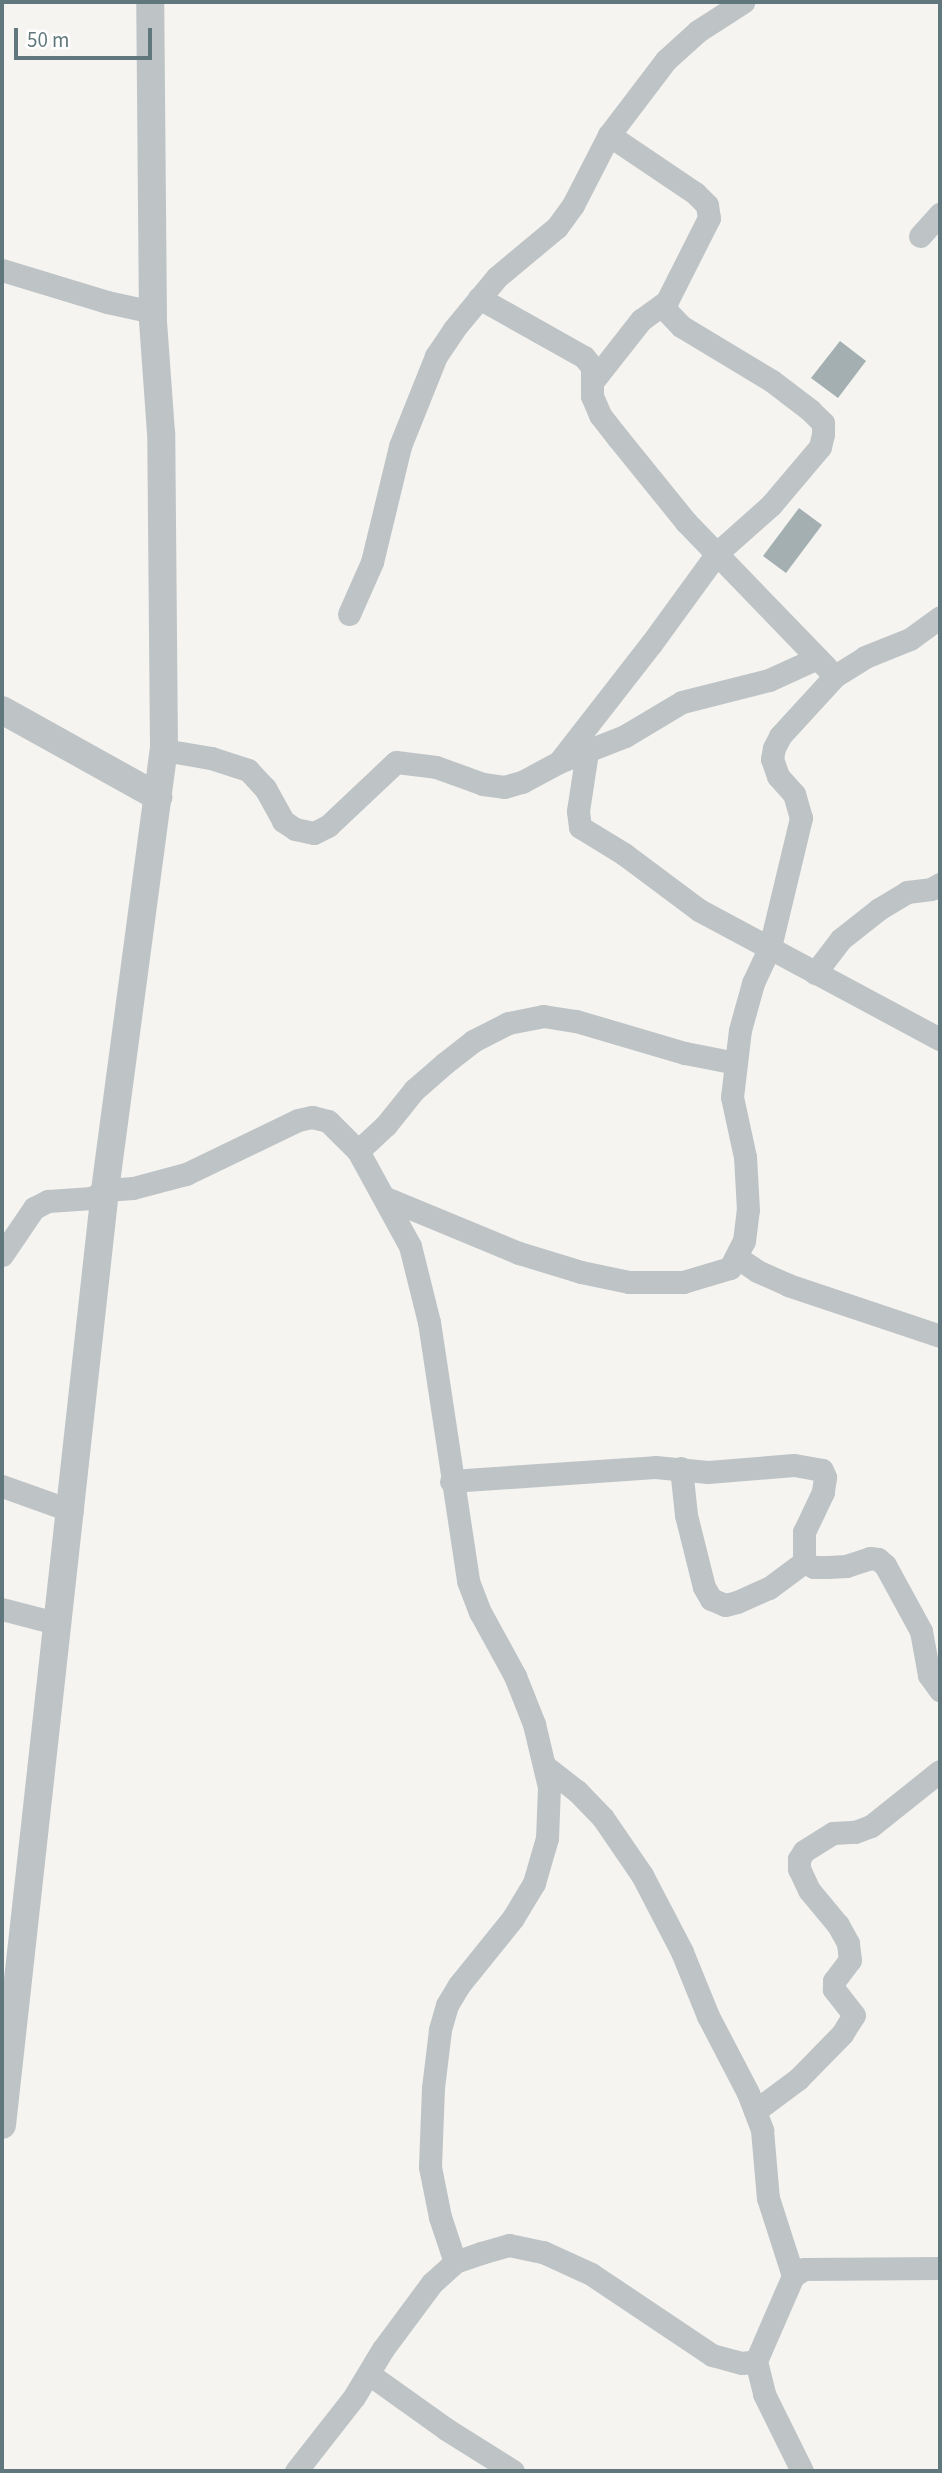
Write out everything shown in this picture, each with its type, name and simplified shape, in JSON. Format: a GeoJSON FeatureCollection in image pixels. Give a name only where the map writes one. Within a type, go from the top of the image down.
{"type":"FeatureCollection","features":[{"type":"Feature","properties":{"kind":"street"},"geometry":{"type":"LineString","coordinates":[[2,2125],[72,1511],[105,1190],[164,750],[162,446],[153,312],[150,2]]}},
{"type":"Feature","properties":{"kind":"street"},"geometry":{"type":"LineString","coordinates":[[349,614],[372,562],[400,446],[436,356],[497,277],[557,227],[573,205],[609,135],[666,60],[698,31],[743,2]]}},
{"type":"Feature","properties":{"kind":"street"},"geometry":{"type":"LineString","coordinates":[[593,381],[641,320],[649,312],[662,306],[702,238],[709,218],[706,205],[695,193],[609,135]]}},
{"type":"Feature","properties":{"kind":"street"},"geometry":{"type":"LineString","coordinates":[[920,236],[940,214]]}},
{"type":"Feature","properties":{"kind":"street"},"geometry":{"type":"LineString","coordinates":[[2,270],[107,302],[153,312]]}},
{"type":"Feature","properties":{"kind":"street"},"geometry":{"type":"LineString","coordinates":[[479,298],[584,357],[592,367],[592,396],[600,415],[686,522],[835,676]]}},
{"type":"Feature","properties":{"kind":"street"},"geometry":{"type":"LineString","coordinates":[[559,762],[651,644],[717,553],[771,505],[820,447],[823,423],[772,381],[681,326],[662,306]]}},
{"type":"Feature","properties":{"kind":"street"},"geometry":{"type":"LineString","coordinates":[[386,1198],[519,1253],[581,1272],[629,1282],[683,1282],[712,1276],[730,1268],[738,1258],[748,1210],[745,1157],[732,1097],[740,1030],[753,984],[770,947],[801,818],[794,794],[778,776],[772,759],[774,748],[780,736],[835,676],[865,657],[910,639],[940,617]]}},
{"type":"Feature","properties":{"kind":"street"},"geometry":{"type":"LineString","coordinates":[[164,750],[211,758],[248,770],[265,788],[283,821],[295,829],[314,833],[328,826],[396,762],[436,767],[483,784],[504,787],[522,782],[559,762],[625,736],[682,702],[769,680],[817,657]]}},
{"type":"Feature","properties":{"kind":"street"},"geometry":{"type":"LineString","coordinates":[[2,710],[158,797]]}},
{"type":"Feature","properties":{"kind":"street"},"geometry":{"type":"LineString","coordinates":[[587,752],[578,811],[580,827],[624,854],[699,910],[940,1039]]}},
{"type":"Feature","properties":{"kind":"street"},"geometry":{"type":"LineString","coordinates":[[815,973],[841,939],[879,909],[907,892],[931,889],[940,884]]}},
{"type":"Feature","properties":{"kind":"street"},"geometry":{"type":"LineString","coordinates":[[358,1151],[386,1125],[414,1090],[445,1063],[473,1041],[508,1023],[543,1016],[576,1021],[685,1053],[736,1063]]}},
{"type":"Feature","properties":{"kind":"street"},"geometry":{"type":"LineString","coordinates":[[2,1255],[34,1208],[48,1201],[92,1198],[105,1190],[133,1188],[186,1174],[298,1120],[312,1117],[328,1121],[358,1151],[410,1246],[420,1277],[443,1405],[451,1481],[468,1581],[480,1612],[515,1676],[546,1767],[549,1787],[547,1838],[534,1883],[513,1918],[459,1985],[447,2005],[440,2030],[433,2088],[430,2167],[440,2217],[455,2262]]}},
{"type":"Feature","properties":{"kind":"street"},"geometry":{"type":"LineString","coordinates":[[738,1258],[757,1271],[801,1290],[940,1336]]}},
{"type":"Feature","properties":{"kind":"street"},"geometry":{"type":"LineString","coordinates":[[451,1481],[622,1468],[736,1472],[794,1465],[822,1470],[825,1477],[823,1492],[804,1532],[804,1562]]}},
{"type":"Feature","properties":{"kind":"street"},"geometry":{"type":"LineString","coordinates":[[681,1468],[686,1515],[704,1587],[711,1599],[725,1605],[737,1602],[769,1588],[804,1562]]}},
{"type":"Feature","properties":{"kind":"street"},"geometry":{"type":"LineString","coordinates":[[2,1486],[72,1511]]}},
{"type":"Feature","properties":{"kind":"street"},"geometry":{"type":"LineString","coordinates":[[804,1562],[814,1567],[845,1566],[870,1558],[878,1559],[885,1565],[921,1631],[929,1675],[940,1690]]}},
{"type":"Feature","properties":{"kind":"street"},"geometry":{"type":"LineString","coordinates":[[2,1609],[59,1624]]}},
{"type":"Feature","properties":{"kind":"street"},"geometry":{"type":"LineString","coordinates":[[546,1767],[577,1791],[603,1818],[642,1875],[682,1952],[708,2016],[762,2130],[768,2198],[793,2276]]}},
{"type":"Feature","properties":{"kind":"street"},"geometry":{"type":"LineString","coordinates":[[755,2111],[798,2079],[842,2034],[854,2015],[834,1989],[834,1981],[850,1960],[848,1943],[809,1890],[799,1869],[799,1859],[804,1851],[823,1838],[834,1833],[864,1830],[871,1826],[940,1771]]}},
{"type":"Feature","properties":{"kind":"street"},"geometry":{"type":"LineString","coordinates":[[298,2470],[369,2374],[407,2314],[455,2262],[509,2245],[542,2252],[591,2274],[712,2355],[742,2363],[756,2361]]}},
{"type":"Feature","properties":{"kind":"street"},"geometry":{"type":"LineString","coordinates":[[802,2471],[764,2394],[756,2361],[793,2276],[804,2269],[940,2268]]}},
{"type":"Feature","properties":{"kind":"street"},"geometry":{"type":"LineString","coordinates":[[369,2374],[446,2429],[513,2471]]}},
{"type":"Feature","properties":{"kind":"building"},"geometry":{"type":"Polygon","coordinates":[[[840,341],[866,361],[838,398],[811,378],[840,341]]]}},
{"type":"Feature","properties":{"kind":"building"},"geometry":{"type":"Polygon","coordinates":[[[799,508],[822,525],[786,573],[763,556],[799,508]]]}}]}
